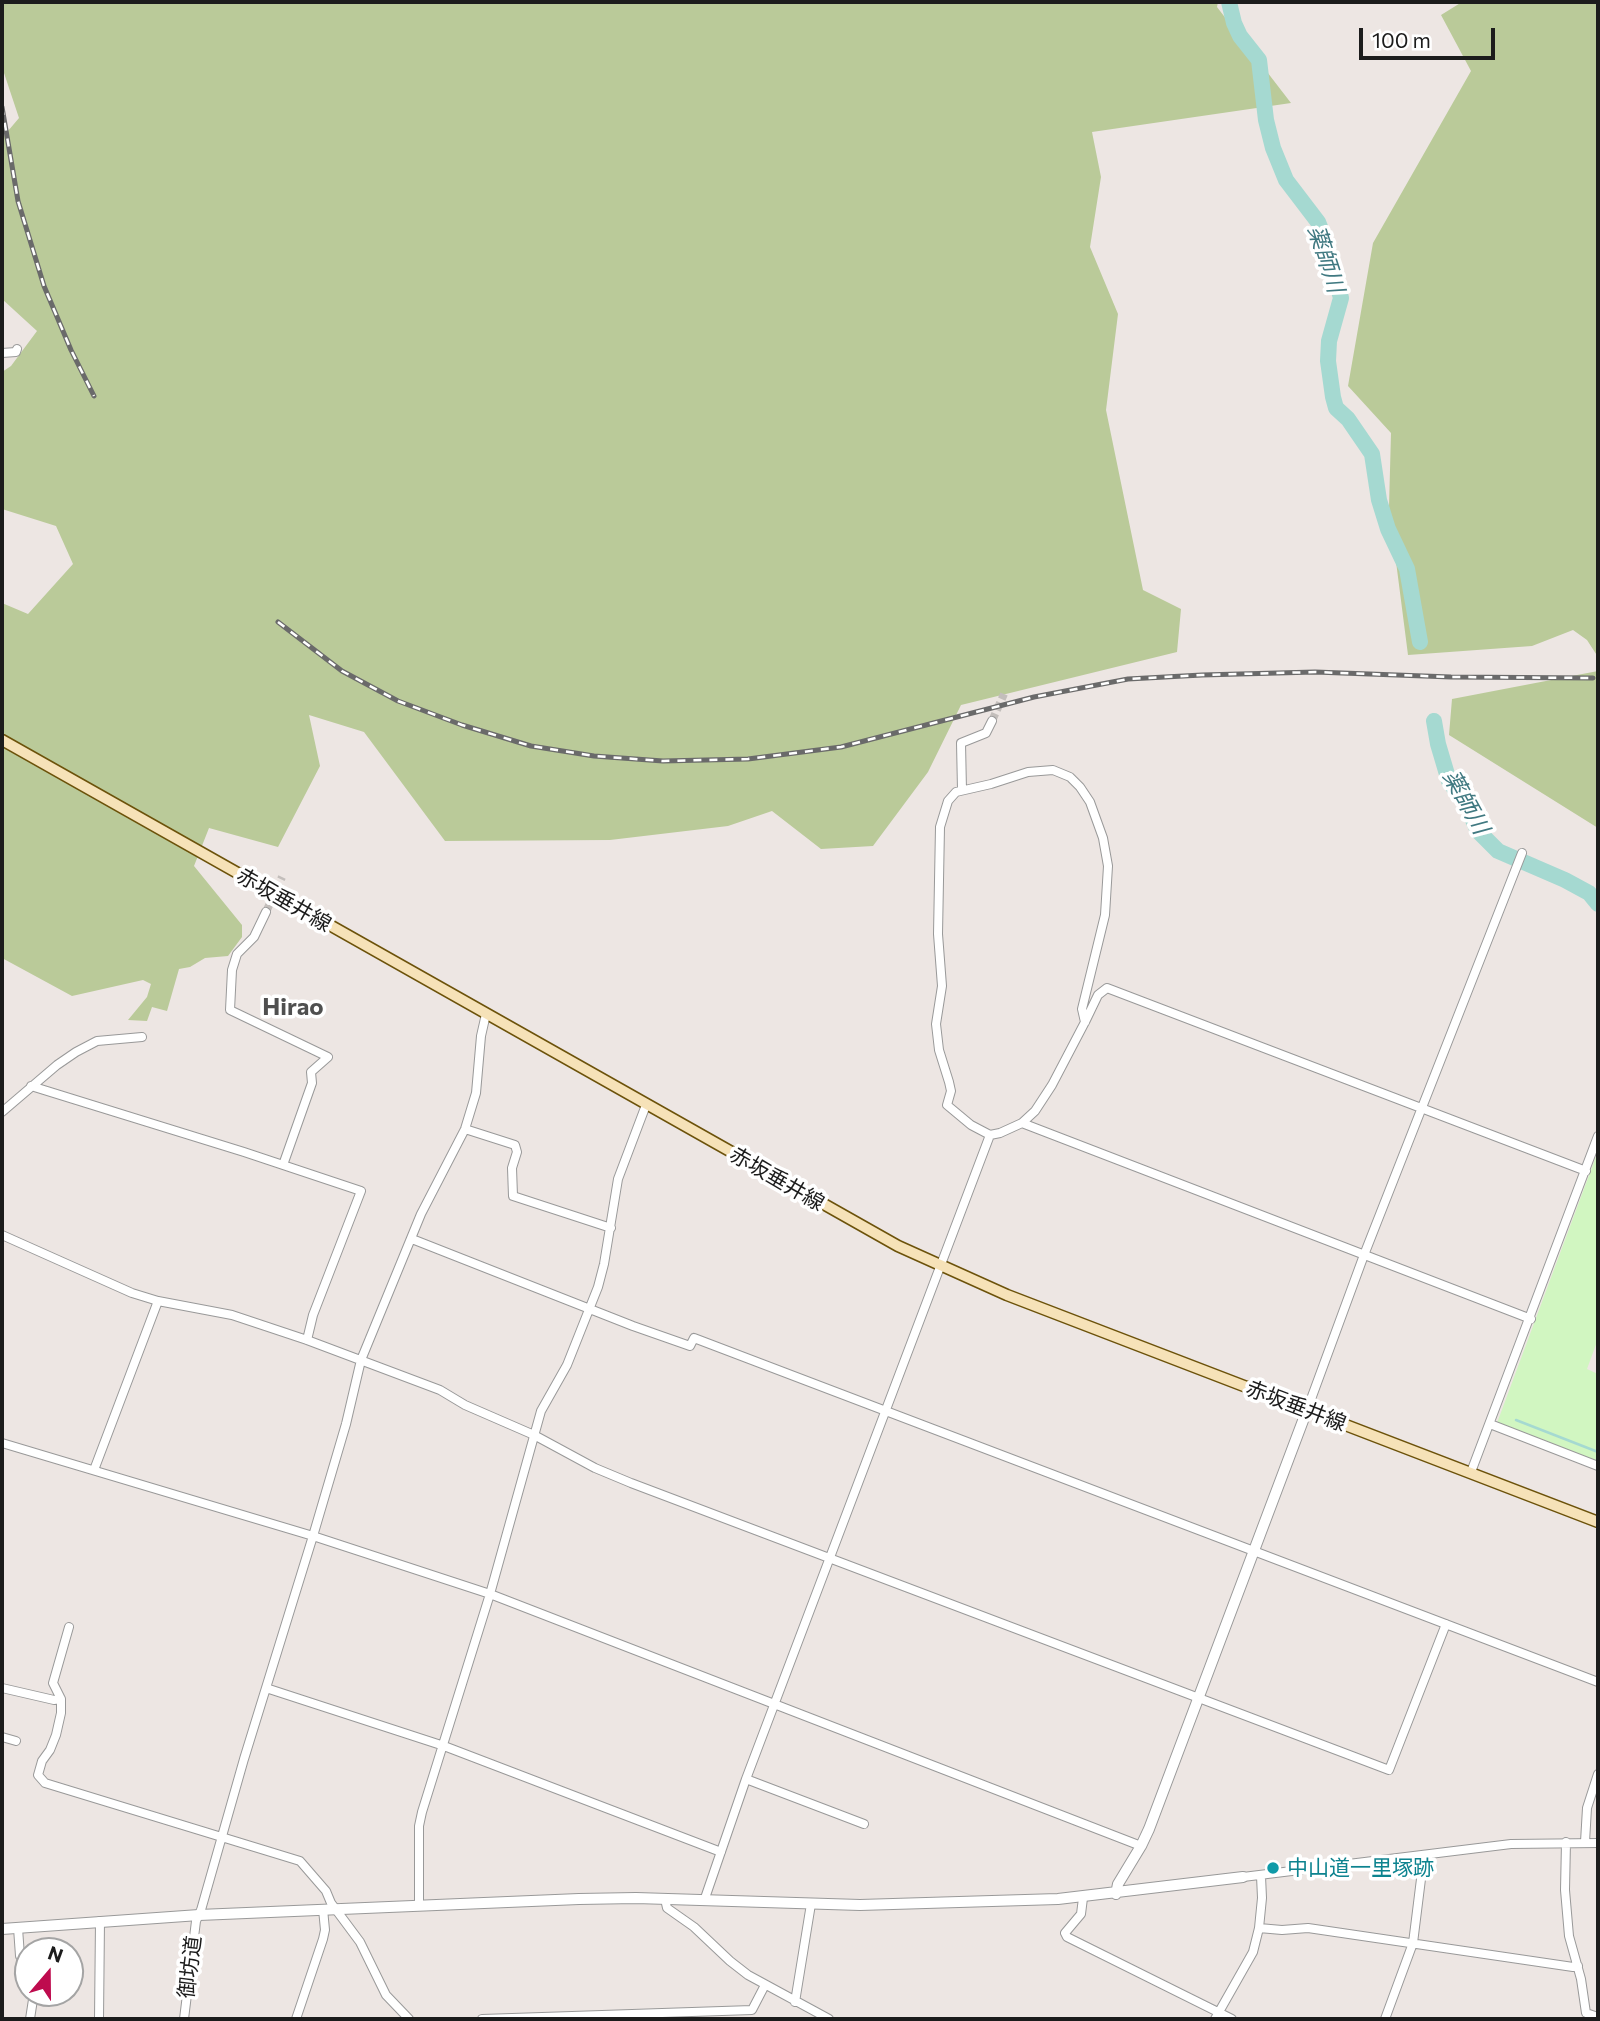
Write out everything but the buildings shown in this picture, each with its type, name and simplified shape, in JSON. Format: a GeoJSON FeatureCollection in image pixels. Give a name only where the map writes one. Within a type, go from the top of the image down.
{"type":"FeatureCollection","features":[{"type":"Feature","properties":{"kind":"main road","name":"赤坂垂井線"},"geometry":{"type":"LineString","coordinates":[[2,740],[898,1246],[1007,1295],[1598,1522]]}},
{"type":"Feature","properties":{"kind":"street"},"geometry":{"type":"LineString","coordinates":[[2,353],[16,352],[17,349]]}},
{"type":"Feature","properties":{"kind":"street"},"geometry":{"type":"LineString","coordinates":[[962,790],[961,743],[986,733],[992,721]]}},
{"type":"Feature","properties":{"kind":"street"},"geometry":{"type":"LineString","coordinates":[[1085,1022],[1082,1009],[1105,915],[1108,866],[1103,838],[1090,802],[1070,777],[1054,770],[1028,772],[991,785],[962,790],[948,801],[940,827],[938,934],[942,986],[936,1024],[939,1050],[951,1091],[947,1105],[971,1125],[989,1135],[1022,1123],[1035,1111],[1052,1085],[1085,1022],[1098,995],[1107,988],[1586,1171]]}},
{"type":"Feature","properties":{"kind":"street"},"geometry":{"type":"LineString","coordinates":[[1116,1894],[1118,1884],[1141,1846],[1255,1552],[1364,1255],[1521,853]]}},
{"type":"Feature","properties":{"kind":"street"},"geometry":{"type":"LineString","coordinates":[[266,912],[254,937],[237,954],[232,970],[230,1010],[328,1057],[311,1072],[312,1083],[283,1165]]}},
{"type":"Feature","properties":{"kind":"street","name":"御坊道"},"geometry":{"type":"LineString","coordinates":[[184,2019],[196,1921],[346,1424],[361,1360],[421,1214],[465,1129],[477,1093],[481,1036],[486,1014]]}},
{"type":"Feature","properties":{"kind":"street"},"geometry":{"type":"LineString","coordinates":[[2,1112],[66,1058],[97,1041],[142,1038]]}},
{"type":"Feature","properties":{"kind":"street"},"geometry":{"type":"LineString","coordinates":[[31,1086],[361,1191],[313,1315],[307,1340]]}},
{"type":"Feature","properties":{"kind":"street"},"geometry":{"type":"LineString","coordinates":[[419,1904],[419,1826],[490,1594],[541,1411],[567,1365],[598,1287],[618,1179],[646,1105]]}},
{"type":"Feature","properties":{"kind":"street"},"geometry":{"type":"LineString","coordinates":[[1022,1123],[1531,1318]]}},
{"type":"Feature","properties":{"kind":"street"},"geometry":{"type":"LineString","coordinates":[[465,1129],[515,1145],[517,1152],[512,1168],[513,1196],[611,1228]]}},
{"type":"Feature","properties":{"kind":"street"},"geometry":{"type":"LineString","coordinates":[[704,1901],[746,1779],[989,1135]]}},
{"type":"Feature","properties":{"kind":"street"},"geometry":{"type":"LineString","coordinates":[[1471,1472],[1598,1136]]}},
{"type":"Feature","properties":{"kind":"street"},"geometry":{"type":"LineString","coordinates":[[2,1235],[132,1293],[158,1301],[232,1315],[361,1360],[440,1391],[534,1435],[595,1468],[1389,1770],[1446,1624]]}},
{"type":"Feature","properties":{"kind":"street"},"geometry":{"type":"LineString","coordinates":[[412,1239],[587,1310],[690,1346],[694,1338],[1598,1682]]}},
{"type":"Feature","properties":{"kind":"street"},"geometry":{"type":"LineString","coordinates":[[94,1470],[158,1301]]}},
{"type":"Feature","properties":{"kind":"street"},"geometry":{"type":"LineString","coordinates":[[1490,1424],[1598,1466]]}},
{"type":"Feature","properties":{"kind":"street"},"geometry":{"type":"LineString","coordinates":[[2,1443],[313,1536],[490,1594],[1141,1846]]}},
{"type":"Feature","properties":{"kind":"street"},"geometry":{"type":"LineString","coordinates":[[68,1627],[53,1683],[61,1699],[61,1713],[56,1735],[38,1775],[45,1783],[300,1861],[326,1891],[331,1903],[359,1942],[386,1994],[409,2019]]}},
{"type":"Feature","properties":{"kind":"street"},"geometry":{"type":"LineString","coordinates":[[2,1688],[54,1700],[61,1699]]}},
{"type":"Feature","properties":{"kind":"street"},"geometry":{"type":"LineString","coordinates":[[266,1688],[443,1745],[721,1852]]}},
{"type":"Feature","properties":{"kind":"street"},"geometry":{"type":"LineString","coordinates":[[2,1737],[16,1741]]}},
{"type":"Feature","properties":{"kind":"street"},"geometry":{"type":"LineString","coordinates":[[1585,1842],[1587,1808],[1598,1774]]}},
{"type":"Feature","properties":{"kind":"street"},"geometry":{"type":"LineString","coordinates":[[746,1779],[864,1824]]}},
{"type":"Feature","properties":{"kind":"street"},"geometry":{"type":"LineString","coordinates":[[1566,1842],[1569,1936],[1578,1966],[1586,2012],[1598,2017]]}},
{"type":"Feature","properties":{"kind":"street"},"geometry":{"type":"LineString","coordinates":[[2,1929],[199,1915],[579,1899],[811,1904],[1083,1898],[1511,1844],[1598,1843]]}},
{"type":"Feature","properties":{"kind":"street"},"geometry":{"type":"LineString","coordinates":[[1385,2019],[1413,1943],[1424,1854]]}},
{"type":"Feature","properties":{"kind":"street"},"geometry":{"type":"LineString","coordinates":[[1217,2017],[1253,1952],[1259,1928],[1261,1876]]}},
{"type":"Feature","properties":{"kind":"street"},"geometry":{"type":"LineString","coordinates":[[1083,1898],[1081,1914],[1065,1933],[1067,1937],[1217,2017],[1232,2019]]}},
{"type":"Feature","properties":{"kind":"street"},"geometry":{"type":"LineString","coordinates":[[665,1899],[667,1909],[694,1927],[730,1961],[765,1985],[829,2019]]}},
{"type":"Feature","properties":{"kind":"street"},"geometry":{"type":"LineString","coordinates":[[795,2002],[811,1904]]}},
{"type":"Feature","properties":{"kind":"street"},"geometry":{"type":"LineString","coordinates":[[297,2019],[325,1930],[323,1909]]}},
{"type":"Feature","properties":{"kind":"street"},"geometry":{"type":"LineString","coordinates":[[99,2019],[100,1921]]}},
{"type":"Feature","properties":{"kind":"street"},"geometry":{"type":"LineString","coordinates":[[18,1928],[19,1937]]}},
{"type":"Feature","properties":{"kind":"street"},"geometry":{"type":"LineString","coordinates":[[1259,1928],[1308,1928],[1578,1966]]}},
{"type":"Feature","properties":{"kind":"street"},"geometry":{"type":"LineString","coordinates":[[482,2019],[751,2010],[765,1985]]}},
{"type":"Feature","properties":{"kind":"green space"},"geometry":{"type":"Polygon","coordinates":[[[2,2],[1218,2],[1217,7],[1291,103],[1092,132],[1101,177],[1090,247],[1118,314],[1106,410],[1143,590],[1181,609],[1177,652],[961,705],[928,772],[873,846],[821,849],[772,811],[728,826],[610,840],[445,841],[364,732],[309,715],[320,766],[278,847],[209,828],[194,866],[242,925],[242,937],[228,956],[205,958],[190,967],[179,969],[167,1011],[152,1007],[147,1021],[128,1020],[147,997],[151,984],[143,980],[72,996],[2,958],[2,603],[28,614],[73,564],[56,526],[2,509],[2,372],[11,366],[37,331],[2,299],[2,138],[19,118],[2,67],[2,2]]]}},
{"type":"Feature","properties":{"kind":"green space"},"geometry":{"type":"Polygon","coordinates":[[[1462,2],[1598,2],[1598,657],[1587,640],[1573,630],[1532,646],[1408,655],[1389,507],[1391,433],[1348,386],[1373,243],[1471,71],[1441,15],[1462,2]]]}},
{"type":"Feature","properties":{"kind":"green space"},"geometry":{"type":"Polygon","coordinates":[[[1598,671],[1598,828],[1449,735],[1452,699],[1598,671]]]}},
{"type":"Feature","properties":{"kind":"green space"},"geometry":{"type":"Polygon","coordinates":[[[1598,1151],[1598,1339],[1587,1369],[1598,1374],[1598,1461],[1497,1423],[1598,1151]]]}},
{"type":"Feature","properties":{"kind":"waterway","name":"薬師川"},"geometry":{"type":"LineString","coordinates":[[1229,2],[1240,36],[1259,60],[1266,120],[1273,148],[1286,180],[1318,222],[1325,240],[1341,298],[1329,341],[1328,361],[1333,397],[1336,408],[1348,419],[1372,454],[1379,500],[1388,529],[1407,569],[1420,642]]}},
{"type":"Feature","properties":{"kind":"waterway","name":"薬師川"},"geometry":{"type":"LineString","coordinates":[[1434,721],[1449,781],[1466,804],[1478,831],[1498,851],[1565,880],[1589,893],[1598,904]]}},
{"type":"Feature","properties":{"kind":"waterway"},"geometry":{"type":"LineString","coordinates":[[1516,1420],[1598,1452]]}},
{"type":"Feature","properties":{"kind":"tunnel"},"geometry":{"type":"LineString","coordinates":[[992,721],[1004,694]]}},
{"type":"Feature","properties":{"kind":"tunnel"},"geometry":{"type":"LineString","coordinates":[[266,912],[282,877]]}},
{"type":"Feature","properties":{"kind":"railway"},"geometry":{"type":"LineString","coordinates":[[2,107],[18,201],[44,286],[94,396]]}},
{"type":"Feature","properties":{"kind":"railway"},"geometry":{"type":"LineString","coordinates":[[278,622],[342,671],[398,701],[462,725],[531,746],[594,756],[663,761],[748,759],[841,747],[1034,697],[1128,679],[1315,672],[1593,678]]}},
{"type":"Feature","properties":{"kind":"place","name":"中山道一里塚跡"},"geometry":{"type":"Point","coordinates":[1273,1868]}},
{"type":"Feature","properties":{"kind":"district","name":"Hirao"},"geometry":{"type":"Point","coordinates":[293,1007]}}]}
